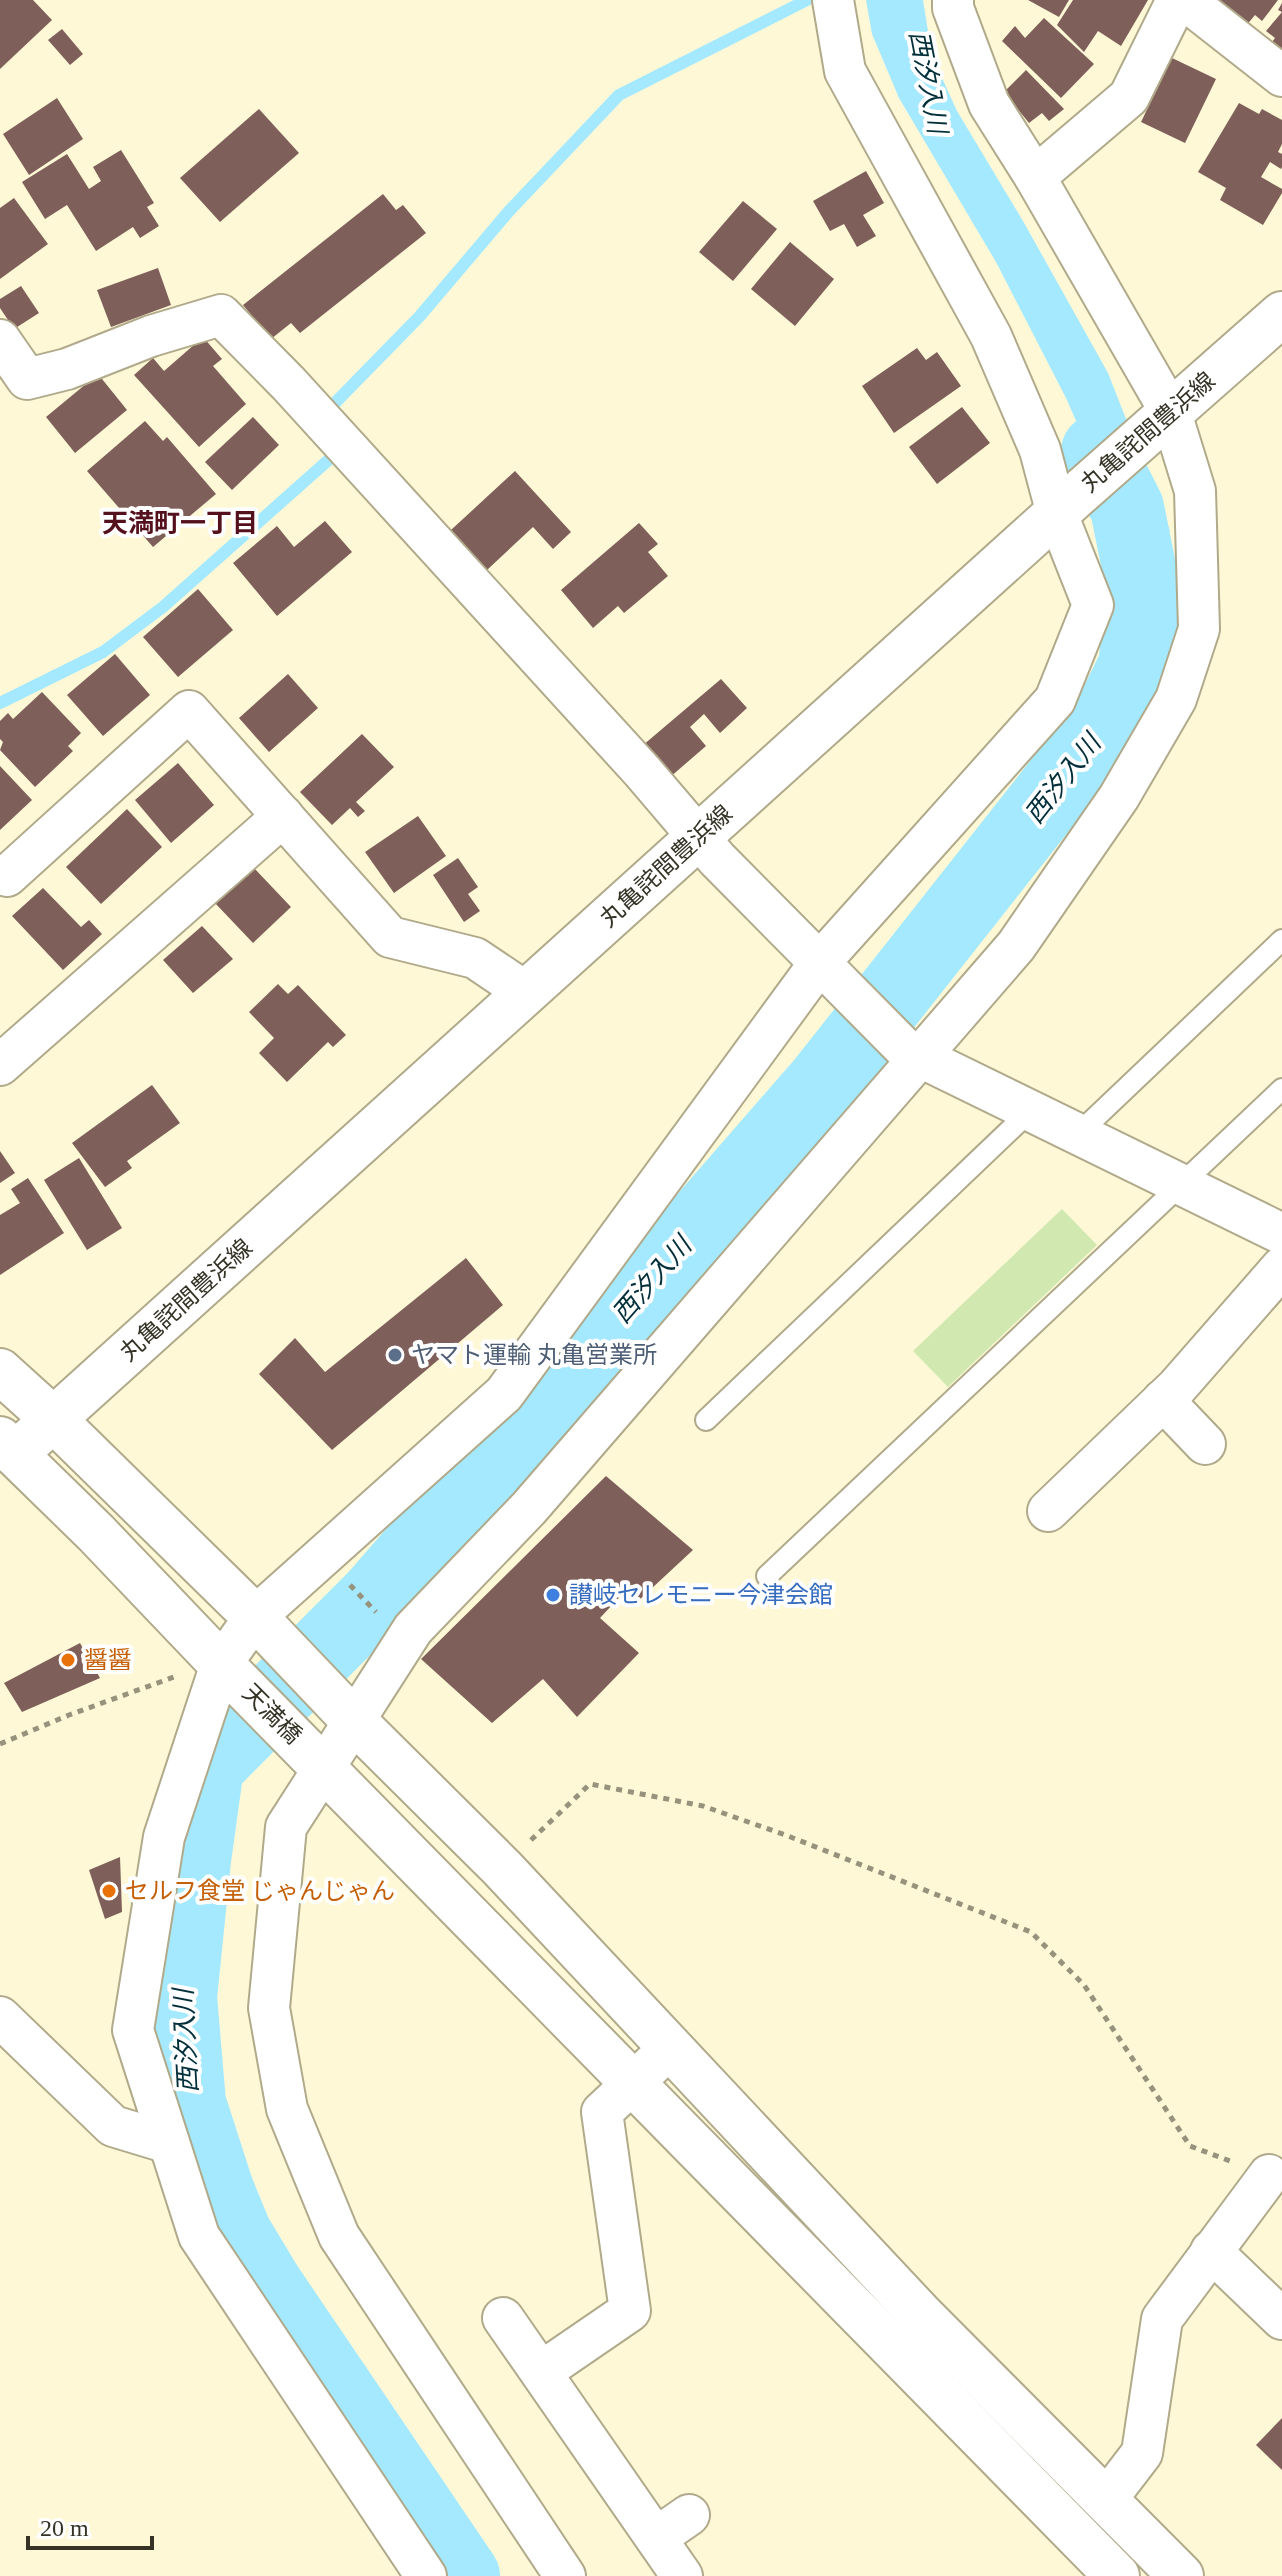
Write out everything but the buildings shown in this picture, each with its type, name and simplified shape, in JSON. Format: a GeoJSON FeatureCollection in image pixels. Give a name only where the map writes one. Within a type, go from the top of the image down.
{"type":"FeatureCollection","features":[{"type":"Feature","properties":{"kind":"street"},"geometry":{"type":"LineString","coordinates":[[426,2576],[199,2236],[133,2030],[164,1837],[221,1664],[255,1617],[504,1394],[821,961],[1055,700],[1093,605],[1068,504],[1040,450],[991,336],[845,71],[833,0]]}},
{"type":"Feature","properties":{"kind":"street"},"geometry":{"type":"LineString","coordinates":[[565,2576],[339,2236],[287,2109],[269,2008],[286,1827],[413,1629],[529,1508],[912,1053],[1016,946],[1119,797],[1176,699],[1199,629],[1195,491],[1171,413],[1035,177],[989,104],[953,8],[953,0]]}},
{"type":"Feature","properties":{"kind":"street"},"geometry":{"type":"LineString","coordinates":[[1035,177],[1129,97],[1177,0]]}},
{"type":"Feature","properties":{"kind":"street"},"geometry":{"type":"LineString","coordinates":[[1185,0],[1282,76]]}},
{"type":"Feature","properties":{"kind":"street","name":"丸亀詫間豊浜線"},"geometry":{"type":"LineString","coordinates":[[7,1446],[53,1419],[1282,314]]}},
{"type":"Feature","properties":{"kind":"street"},"geometry":{"type":"LineString","coordinates":[[0,340],[14,388],[151,336],[221,315],[300,396],[642,771],[717,859],[912,1053],[1282,1234]]}},
{"type":"Feature","properties":{"kind":"street"},"geometry":{"type":"LineString","coordinates":[[7,876],[189,711],[390,937],[475,958],[527,993]]}},
{"type":"Feature","properties":{"kind":"street"},"geometry":{"type":"LineString","coordinates":[[0,1065],[283,816]]}},
{"type":"Feature","properties":{"kind":"street"},"geometry":{"type":"LineString","coordinates":[[1048,1511],[1163,1400],[1282,1267]]}},
{"type":"Feature","properties":{"kind":"street"},"geometry":{"type":"LineString","coordinates":[[0,1371],[255,1617],[502,1868],[921,2315],[1181,2576]]}},
{"type":"Feature","properties":{"kind":"street"},"geometry":{"type":"LineString","coordinates":[[1163,1400],[1205,1444]]}},
{"type":"Feature","properties":{"kind":"street","name":"天満橋"},"geometry":{"type":"LineString","coordinates":[[7,1446],[121,1558],[221,1664],[324,1765],[1117,2576]]}},
{"type":"Feature","properties":{"kind":"street"},"geometry":{"type":"LineString","coordinates":[[0,2017],[113,2126],[169,2143]]}},
{"type":"Feature","properties":{"kind":"street"},"geometry":{"type":"LineString","coordinates":[[541,2372],[630,2311],[602,2112],[670,2048]]}},
{"type":"Feature","properties":{"kind":"street"},"geometry":{"type":"LineString","coordinates":[[1106,2500],[1142,2453],[1162,2319],[1269,2175]]}},
{"type":"Feature","properties":{"kind":"street"},"geometry":{"type":"LineString","coordinates":[[1211,2251],[1282,2319]]}},
{"type":"Feature","properties":{"kind":"street"},"geometry":{"type":"LineString","coordinates":[[503,2318],[682,2576]]}},
{"type":"Feature","properties":{"kind":"street"},"geometry":{"type":"LineString","coordinates":[[656,2538],[689,2515]]}},
{"type":"Feature","properties":{"kind":"lane"},"geometry":{"type":"LineString","coordinates":[[1078,1134],[1282,940]]}},
{"type":"Feature","properties":{"kind":"lane"},"geometry":{"type":"LineString","coordinates":[[767,1576],[1282,1089]]}},
{"type":"Feature","properties":{"kind":"lane"},"geometry":{"type":"LineString","coordinates":[[706,1420],[1030,1111]]}},
{"type":"Feature","properties":{"kind":"path"},"geometry":{"type":"LineString","coordinates":[[322,1555],[405,1642]]}},
{"type":"Feature","properties":{"kind":"path"},"geometry":{"type":"LineString","coordinates":[[0,1744],[69,1715],[189,1672],[221,1664]]}},
{"type":"Feature","properties":{"kind":"path"},"geometry":{"type":"LineString","coordinates":[[502,1868],[590,1784],[703,1806],[1017,1926],[1031,1932],[1084,1985],[1190,2146],[1269,2175]]}},
{"type":"Feature","properties":{"kind":"green space"},"geometry":{"type":"Polygon","coordinates":[[[1062,1209],[1097,1245],[948,1387],[913,1351],[1062,1209]]]}},
{"type":"Feature","properties":{"kind":"water"},"geometry":{"type":"Polygon","coordinates":[[[866,0],[923,0],[932,56],[957,111],[1108,373],[1170,531],[1131,546],[1066,398],[996,262],[899,98],[872,34],[866,0]]]}},
{"type":"Feature","properties":{"kind":"waterway"},"geometry":{"type":"LineString","coordinates":[[333,413],[329,409],[419,317],[510,210],[619,95],[807,0]]}},
{"type":"Feature","properties":{"kind":"waterway","name":"西汐入川"},"geometry":{"type":"LineString","coordinates":[[463,2576],[267,2287],[235,2234],[217,2190],[189,2103],[180,1997],[207,1766],[375,1598],[824,1082],[1107,723],[1135,666],[1144,592],[1127,508],[1098,451]]}},
{"type":"Feature","properties":{"kind":"waterway"},"geometry":{"type":"LineString","coordinates":[[0,703],[103,652],[163,607],[333,456]]}},
{"type":"Feature","properties":{"kind":"place","name":"ヤマト運輸 丸亀営業所"},"geometry":{"type":"Point","coordinates":[395,1355]}},
{"type":"Feature","properties":{"kind":"place","name":"讃岐セレモニー今津会館"},"geometry":{"type":"Point","coordinates":[553,1595]}},
{"type":"Feature","properties":{"kind":"place","name":"醤醤"},"geometry":{"type":"Point","coordinates":[68,1660]}},
{"type":"Feature","properties":{"kind":"place","name":"セルフ食堂 じゃんじゃん"},"geometry":{"type":"Point","coordinates":[109,1891]}},
{"type":"Feature","properties":{"kind":"district","name":"天満町一丁目"},"geometry":{"type":"Point","coordinates":[180,523]}}]}
